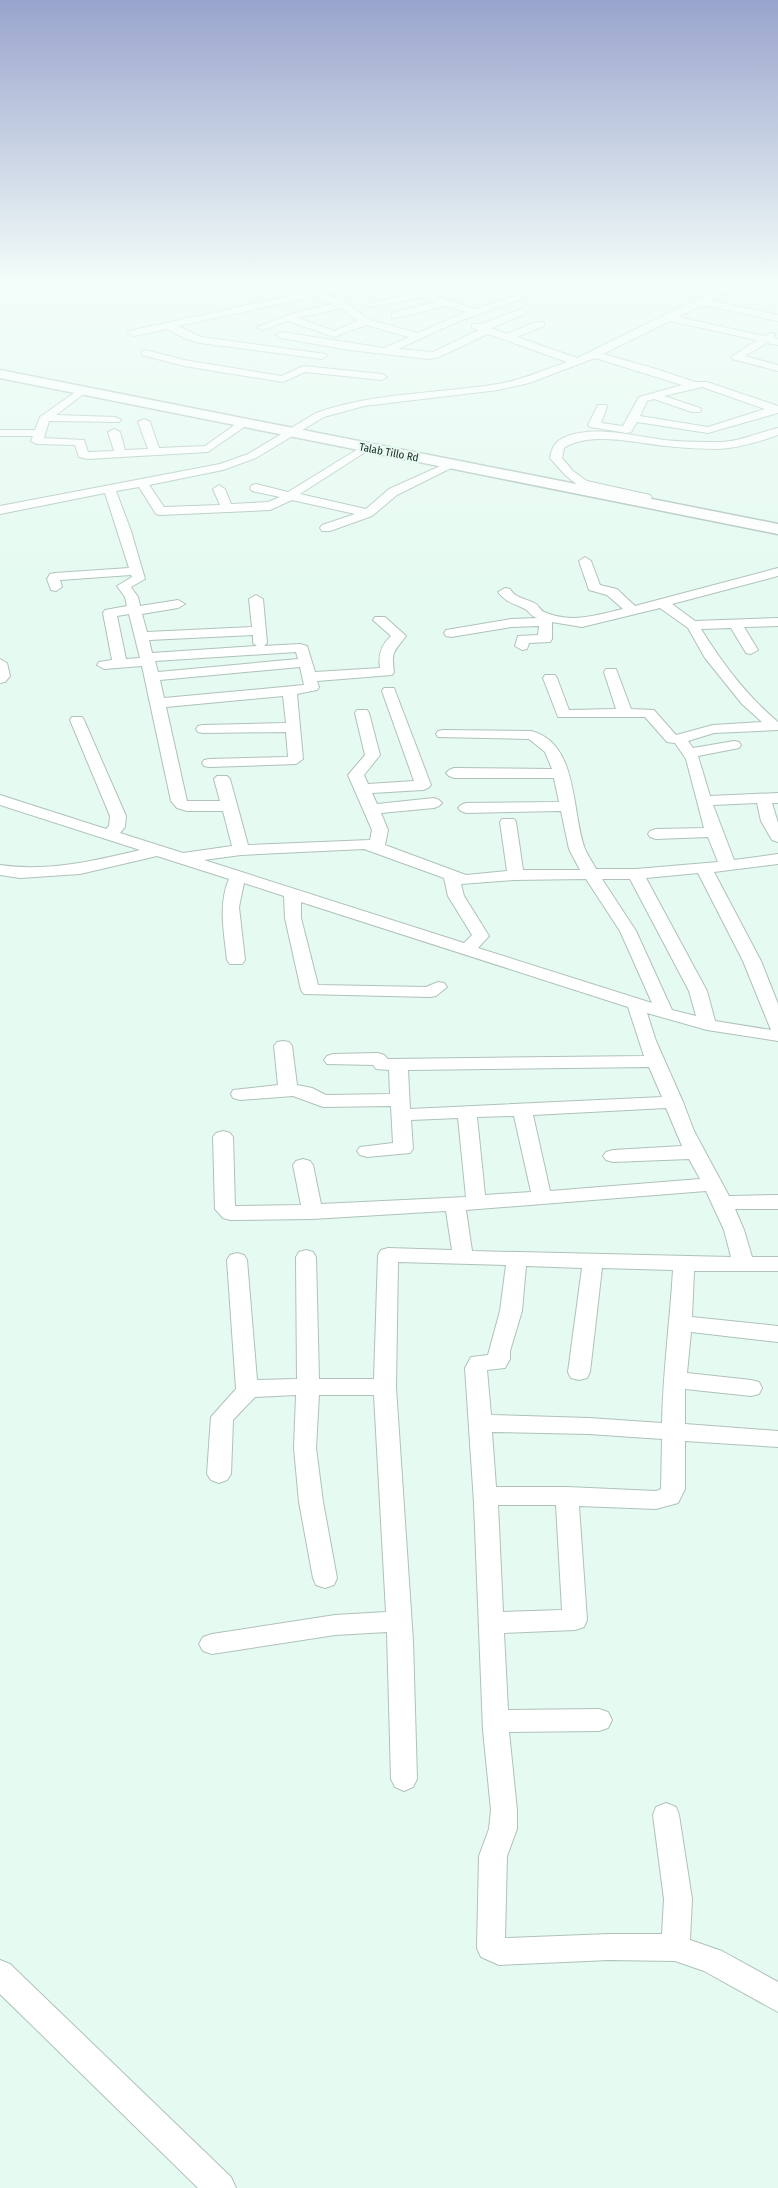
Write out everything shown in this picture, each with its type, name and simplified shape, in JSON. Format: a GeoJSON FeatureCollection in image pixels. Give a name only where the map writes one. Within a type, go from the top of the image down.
{"type":"FeatureCollection","features":[{"type":"Feature","properties":{"kind":"main road","name":"Talab Tillo Rd"},"geometry":{"type":"LineString","coordinates":[[39,382],[778,529]]}},
{"type":"Feature","properties":{"kind":"street"},"geometry":{"type":"LineString","coordinates":[[368,394],[378,382]]}},
{"type":"Feature","properties":{"kind":"street"},"geometry":{"type":"LineString","coordinates":[[0,510],[199,474],[234,464],[252,456],[320,415],[368,394],[520,382]]}},
{"type":"Feature","properties":{"kind":"street"},"geometry":{"type":"LineString","coordinates":[[684,382],[692,385]]}},
{"type":"Feature","properties":{"kind":"street"},"geometry":{"type":"LineString","coordinates":[[602,407],[594,424],[596,426],[627,430],[641,401],[652,395],[692,385],[707,385],[778,410]]}},
{"type":"Feature","properties":{"kind":"street"},"geometry":{"type":"LineString","coordinates":[[81,391],[46,418],[37,441],[81,442],[85,455],[204,450],[244,423]]}},
{"type":"Feature","properties":{"kind":"street"},"geometry":{"type":"LineString","coordinates":[[652,395],[696,410]]}},
{"type":"Feature","properties":{"kind":"street"},"geometry":{"type":"LineString","coordinates":[[633,418],[708,430],[778,410]]}},
{"type":"Feature","properties":{"kind":"street"},"geometry":{"type":"LineString","coordinates":[[46,418],[114,426],[120,453]]}},
{"type":"Feature","properties":{"kind":"street"},"geometry":{"type":"LineString","coordinates":[[144,422],[154,451]]}},
{"type":"Feature","properties":{"kind":"street"},"geometry":{"type":"LineString","coordinates":[[735,520],[583,484],[569,473],[556,458],[557,450],[562,443],[569,440],[603,436],[667,444],[728,445],[778,431]]}},
{"type":"Feature","properties":{"kind":"street"},"geometry":{"type":"LineString","coordinates":[[0,433],[39,433]]}},
{"type":"Feature","properties":{"kind":"street"},"geometry":{"type":"LineString","coordinates":[[143,484],[159,511],[274,505],[366,447]]}},
{"type":"Feature","properties":{"kind":"street"},"geometry":{"type":"LineString","coordinates":[[326,528],[368,513],[393,492],[451,465]]}},
{"type":"Feature","properties":{"kind":"street"},"geometry":{"type":"LineString","coordinates":[[219,488],[227,508]]}},
{"type":"Feature","properties":{"kind":"street"},"geometry":{"type":"LineString","coordinates":[[256,488],[368,513]]}},
{"type":"Feature","properties":{"kind":"street"},"geometry":{"type":"LineString","coordinates":[[110,490],[125,531],[139,580],[123,586],[130,594],[152,677],[182,805],[190,807],[229,806]]}},
{"type":"Feature","properties":{"kind":"street"},"geometry":{"type":"LineString","coordinates":[[585,561],[594,587],[612,592],[633,611]]}},
{"type":"Feature","properties":{"kind":"street"},"geometry":{"type":"LineString","coordinates":[[56,587],[53,579],[55,577],[137,571]]}},
{"type":"Feature","properties":{"kind":"street"},"geometry":{"type":"LineString","coordinates":[[451,633],[546,619],[577,623],[602,619],[778,572]]}},
{"type":"Feature","properties":{"kind":"street"},"geometry":{"type":"LineString","coordinates":[[505,592],[509,598],[531,606],[534,612],[546,619]]}},
{"type":"Feature","properties":{"kind":"street"},"geometry":{"type":"LineString","coordinates":[[256,599],[260,650]]}},
{"type":"Feature","properties":{"kind":"street"},"geometry":{"type":"LineString","coordinates":[[662,603],[692,625],[710,655],[747,701],[776,726]]}},
{"type":"Feature","properties":{"kind":"street"},"geometry":{"type":"LineString","coordinates":[[120,664],[110,613],[178,604]]}},
{"type":"Feature","properties":{"kind":"street"},"geometry":{"type":"LineString","coordinates":[[522,646],[523,639],[545,639],[546,619]]}},
{"type":"Feature","properties":{"kind":"street"},"geometry":{"type":"LineString","coordinates":[[309,677],[387,672],[385,658],[390,644],[399,636],[380,620]]}},
{"type":"Feature","properties":{"kind":"street"},"geometry":{"type":"LineString","coordinates":[[692,625],[778,622]]}},
{"type":"Feature","properties":{"kind":"street"},"geometry":{"type":"LineString","coordinates":[[577,623],[583,638]]}},
{"type":"Feature","properties":{"kind":"street"},"geometry":{"type":"LineString","coordinates":[[735,624],[751,650]]}},
{"type":"Feature","properties":{"kind":"street"},"geometry":{"type":"LineString","coordinates":[[140,636],[259,631]]}},
{"type":"Feature","properties":{"kind":"street"},"geometry":{"type":"LineString","coordinates":[[104,665],[147,659],[300,648],[306,662],[312,688],[290,692],[158,703]]}},
{"type":"Feature","properties":{"kind":"street"},"geometry":{"type":"LineString","coordinates":[[152,677],[306,662]]}},
{"type":"Feature","properties":{"kind":"street"},"geometry":{"type":"LineString","coordinates":[[0,664],[3,676],[0,679]]}},
{"type":"Feature","properties":{"kind":"street"},"geometry":{"type":"LineString","coordinates":[[611,672],[625,713]]}},
{"type":"Feature","properties":{"kind":"street"},"geometry":{"type":"LineString","coordinates":[[550,678],[563,714],[651,714],[669,737],[679,739],[714,729],[776,726]]}},
{"type":"Feature","properties":{"kind":"street"},"geometry":{"type":"LineString","coordinates":[[363,789],[423,785],[389,691]]}},
{"type":"Feature","properties":{"kind":"street"},"geometry":{"type":"LineString","coordinates":[[209,763],[295,760],[297,757],[290,692]]}},
{"type":"Feature","properties":{"kind":"street"},"geometry":{"type":"LineString","coordinates":[[362,713],[373,755],[356,774],[380,833],[376,848]]}},
{"type":"Feature","properties":{"kind":"street"},"geometry":{"type":"LineString","coordinates":[[77,720],[118,816],[117,827],[108,836]]}},
{"type":"Feature","properties":{"kind":"street"},"geometry":{"type":"LineString","coordinates":[[203,729],[293,727]]}},
{"type":"Feature","properties":{"kind":"street"},"geometry":{"type":"LineString","coordinates":[[442,734],[531,735],[542,740],[554,753],[558,761],[577,849],[628,931],[665,1013]]}},
{"type":"Feature","properties":{"kind":"street"},"geometry":{"type":"LineString","coordinates":[[679,739],[690,753],[714,832],[728,866]]}},
{"type":"Feature","properties":{"kind":"street"},"geometry":{"type":"LineString","coordinates":[[690,753],[734,745]]}},
{"type":"Feature","properties":{"kind":"street"},"geometry":{"type":"LineString","coordinates":[[454,773],[561,774]]}},
{"type":"Feature","properties":{"kind":"street"},"geometry":{"type":"LineString","coordinates":[[222,779],[241,850]]}},
{"type":"Feature","properties":{"kind":"street"},"geometry":{"type":"LineString","coordinates":[[704,801],[770,798],[771,826],[778,837]]}},
{"type":"Feature","properties":{"kind":"street"},"geometry":{"type":"LineString","coordinates":[[0,800],[108,836],[292,893],[637,1007],[707,1025],[778,1036]]}},
{"type":"Feature","properties":{"kind":"street"},"geometry":{"type":"LineString","coordinates":[[371,809],[434,804]]}},
{"type":"Feature","properties":{"kind":"street"},"geometry":{"type":"LineString","coordinates":[[466,808],[568,806]]}},
{"type":"Feature","properties":{"kind":"street"},"geometry":{"type":"LineString","coordinates":[[508,822],[516,875]]}},
{"type":"Feature","properties":{"kind":"street"},"geometry":{"type":"LineString","coordinates":[[656,834],[714,832]]}},
{"type":"Feature","properties":{"kind":"street"},"geometry":{"type":"LineString","coordinates":[[180,858],[241,850],[360,844],[465,880],[516,875],[636,874],[704,869],[778,859]]}},
{"type":"Feature","properties":{"kind":"street"},"geometry":{"type":"LineString","coordinates":[[0,870],[28,873],[80,869],[157,851]]}},
{"type":"Feature","properties":{"kind":"street"},"geometry":{"type":"LineString","coordinates":[[704,869],[752,961],[778,1026]]}},
{"type":"Feature","properties":{"kind":"street"},"geometry":{"type":"LineString","coordinates":[[636,874],[698,991],[707,1025]]}},
{"type":"Feature","properties":{"kind":"street"},"geometry":{"type":"LineString","coordinates":[[451,875],[453,888],[459,903],[480,934],[480,938],[466,950]]}},
{"type":"Feature","properties":{"kind":"street"},"geometry":{"type":"LineString","coordinates":[[236,960],[231,897],[238,877]]}},
{"type":"Feature","properties":{"kind":"street"},"geometry":{"type":"LineString","coordinates":[[292,893],[293,918],[310,990],[430,992],[438,987]]}},
{"type":"Feature","properties":{"kind":"street"},"geometry":{"type":"LineString","coordinates":[[637,1007],[655,1062],[674,1102],[686,1135],[721,1202],[740,1246],[743,1264]]}},
{"type":"Feature","properties":{"kind":"street"},"geometry":{"type":"LineString","coordinates":[[283,1046],[288,1090]]}},
{"type":"Feature","properties":{"kind":"street"},"geometry":{"type":"LineString","coordinates":[[333,1060],[378,1059],[382,1065],[655,1062]]}},
{"type":"Feature","properties":{"kind":"street"},"geometry":{"type":"LineString","coordinates":[[367,1151],[403,1149],[398,1065]]}},
{"type":"Feature","properties":{"kind":"street"},"geometry":{"type":"LineString","coordinates":[[240,1094],[288,1090],[305,1092],[323,1101],[467,1112],[674,1102]]}},
{"type":"Feature","properties":{"kind":"street"},"geometry":{"type":"LineString","coordinates":[[522,1110],[542,1198]]}},
{"type":"Feature","properties":{"kind":"street"},"geometry":{"type":"LineString","coordinates":[[467,1112],[476,1202]]}},
{"type":"Feature","properties":{"kind":"street"},"geometry":{"type":"LineString","coordinates":[[223,1136],[225,1204],[227,1212],[312,1212],[455,1204],[713,1184]]}},
{"type":"Feature","properties":{"kind":"street"},"geometry":{"type":"LineString","coordinates":[[613,1156],[695,1152]]}},
{"type":"Feature","properties":{"kind":"street"},"geometry":{"type":"LineString","coordinates":[[302,1165],[312,1212]]}},
{"type":"Feature","properties":{"kind":"street"},"geometry":{"type":"LineString","coordinates":[[721,1202],[778,1202]]}},
{"type":"Feature","properties":{"kind":"street"},"geometry":{"type":"LineString","coordinates":[[455,1204],[463,1256]]}},
{"type":"Feature","properties":{"kind":"street"},"geometry":{"type":"LineString","coordinates":[[404,1779],[386,1387],[387,1256],[390,1254],[778,1264]]}},
{"type":"Feature","properties":{"kind":"street"},"geometry":{"type":"LineString","coordinates":[[306,1257],[308,1386],[305,1448],[311,1502],[325,1578]]}},
{"type":"Feature","properties":{"kind":"street"},"geometry":{"type":"LineString","coordinates":[[517,1258],[511,1311],[499,1351],[499,1359],[497,1362],[479,1362],[476,1366],[481,1423],[496,1721],[504,1810],[503,1829],[493,1856],[491,1948],[498,1952],[608,1948],[675,1948],[712,1961],[778,1998]]}},
{"type":"Feature","properties":{"kind":"street"},"geometry":{"type":"LineString","coordinates":[[237,1260],[247,1391]]}},
{"type":"Feature","properties":{"kind":"street"},"geometry":{"type":"LineString","coordinates":[[579,1372],[593,1260]]}},
{"type":"Feature","properties":{"kind":"street"},"geometry":{"type":"LineString","coordinates":[[485,1496],[567,1496],[656,1500],[670,1497],[674,1489],[672,1431],[684,1263]]}},
{"type":"Feature","properties":{"kind":"street"},"geometry":{"type":"LineString","coordinates":[[681,1323],[778,1334]]}},
{"type":"Feature","properties":{"kind":"street"},"geometry":{"type":"LineString","coordinates":[[675,1380],[751,1388]]}},
{"type":"Feature","properties":{"kind":"street"},"geometry":{"type":"LineString","coordinates":[[220,1474],[222,1417],[247,1391],[260,1387],[386,1387]]}},
{"type":"Feature","properties":{"kind":"street"},"geometry":{"type":"LineString","coordinates":[[481,1423],[589,1426],[778,1439]]}},
{"type":"Feature","properties":{"kind":"street"},"geometry":{"type":"LineString","coordinates":[[491,1623],[575,1620],[567,1496]]}},
{"type":"Feature","properties":{"kind":"street"},"geometry":{"type":"LineString","coordinates":[[212,1644],[334,1625],[398,1621]]}},
{"type":"Feature","properties":{"kind":"street"},"geometry":{"type":"LineString","coordinates":[[496,1721],[600,1720]]}},
{"type":"Feature","properties":{"kind":"street"},"geometry":{"type":"LineString","coordinates":[[666,1815],[678,1899],[675,1948]]}},
{"type":"Feature","properties":{"kind":"street"},"geometry":{"type":"LineString","coordinates":[[0,1974],[220,2188]]}}]}
